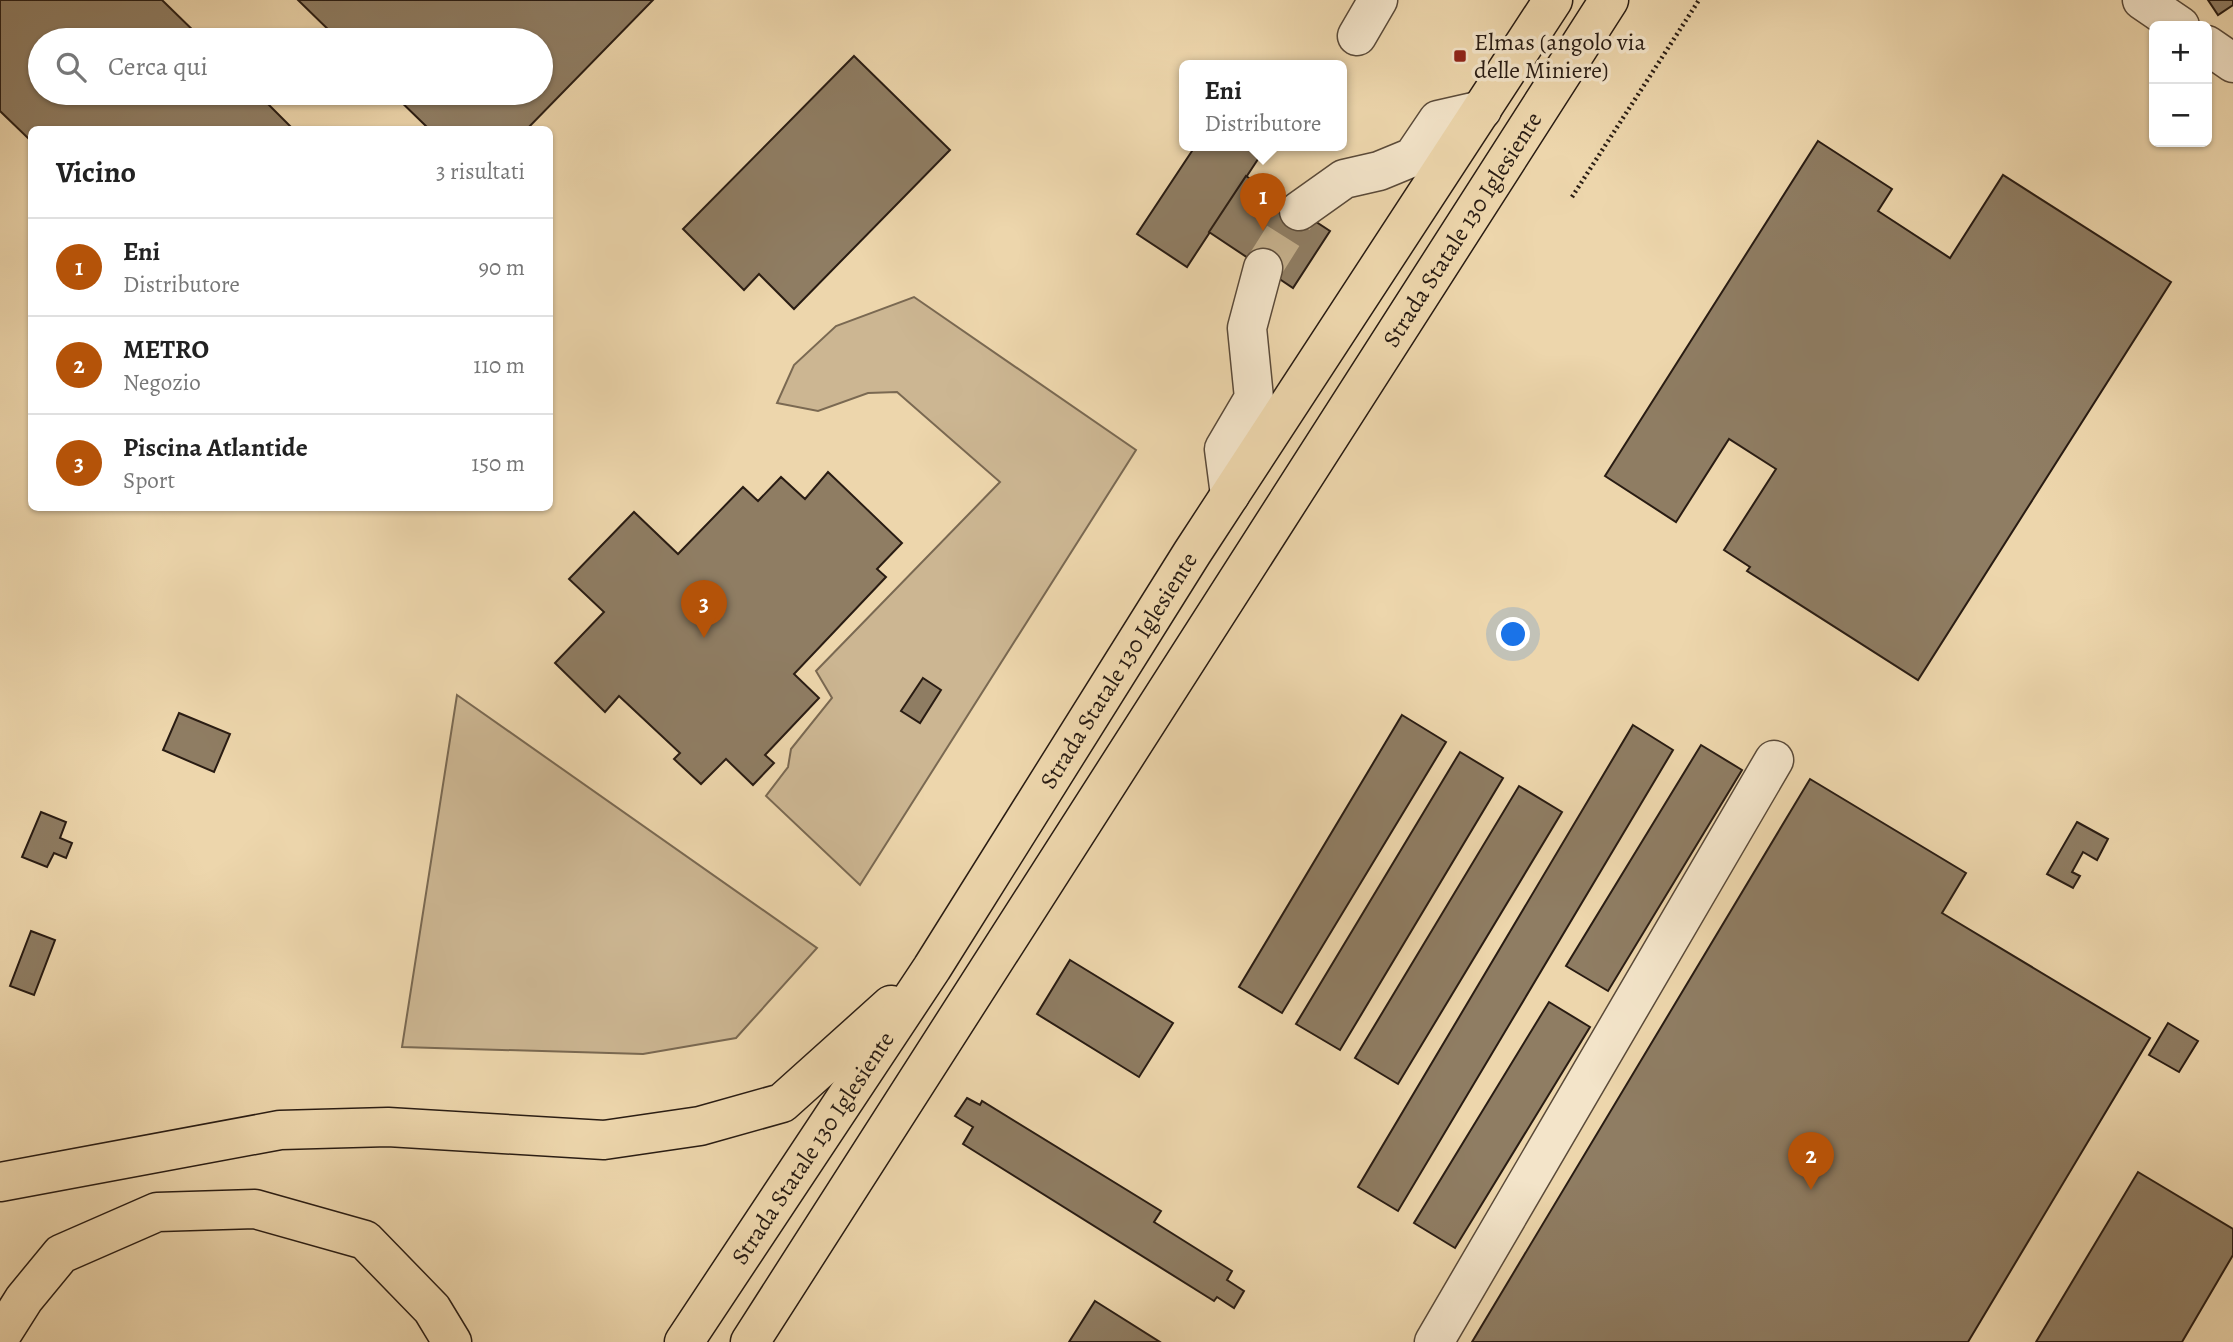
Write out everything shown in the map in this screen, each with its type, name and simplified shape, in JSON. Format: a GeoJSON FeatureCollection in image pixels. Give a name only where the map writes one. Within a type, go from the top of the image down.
{"type":"FeatureCollection","features":[{"type":"Feature","properties":{"kind":"highway","name":"Strada Statale 130 Iglesiente"},"geometry":{"type":"LineString","coordinates":[[684,1342],[932,968],[1230,495],[1553,0]]}},
{"type":"Feature","properties":{"kind":"highway","name":"Strada Statale 130 Iglesiente"},"geometry":{"type":"LineString","coordinates":[[750,1342],[1609,0]]}},
{"type":"Feature","properties":{"kind":"highway"},"geometry":{"type":"LineString","coordinates":[[0,1182],[280,1130],[388,1128],[604,1140],[700,1126],[782,1103],[932,968]]}},
{"type":"Feature","properties":{"kind":"highway"},"geometry":{"type":"LineString","coordinates":[[0,1337],[24,1299],[61,1255],[157,1212],[255,1209],[365,1240],[432,1308],[452,1342]]}},
{"type":"Feature","properties":{"kind":"street"},"geometry":{"type":"LineString","coordinates":[[1357,36],[1378,0]]}},
{"type":"Feature","properties":{"kind":"street"},"geometry":{"type":"LineString","coordinates":[[2142,0],[2173,21]]}},
{"type":"Feature","properties":{"kind":"street"},"geometry":{"type":"LineString","coordinates":[[2212,48],[2233,63]]}},
{"type":"Feature","properties":{"kind":"street"},"geometry":{"type":"LineString","coordinates":[[1299,211],[1344,179],[1379,171],[1413,157],[1438,120],[1482,110]]}},
{"type":"Feature","properties":{"kind":"street"},"geometry":{"type":"LineString","coordinates":[[1230,495],[1224,449],[1254,398],[1247,328],[1263,268]]}},
{"type":"Feature","properties":{"kind":"street"},"geometry":{"type":"LineString","coordinates":[[1434,1342],[1774,760]]}},
{"type":"Feature","properties":{"kind":"path"},"geometry":{"type":"LineString","coordinates":[[1573,197],[1699,0]]}},
{"type":"Feature","properties":{"kind":"shaded area"},"geometry":{"type":"Polygon","coordinates":[[[914,297],[1136,450],[860,885],[766,796],[788,767],[791,749],[832,698],[816,671],[1000,482],[897,392],[868,393],[818,411],[777,403],[794,365],[836,326],[914,297]]]}},
{"type":"Feature","properties":{"kind":"shaded area"},"geometry":{"type":"Polygon","coordinates":[[[457,695],[817,948],[736,1038],[643,1054],[402,1047],[457,695]]]}},
{"type":"Feature","properties":{"kind":"building"},"geometry":{"type":"Polygon","coordinates":[[[0,0],[162,0],[191,28],[28,28],[28,105],[269,105],[290,126],[28,126],[28,138],[0,111],[0,0]]]}},
{"type":"Feature","properties":{"kind":"building"},"geometry":{"type":"Polygon","coordinates":[[[298,0],[653,0],[553,102],[553,28],[327,28],[298,0]]]}},
{"type":"Feature","properties":{"kind":"building"},"geometry":{"type":"Polygon","coordinates":[[[2208,0],[2233,0],[2233,5],[2218,15],[2208,0]]]}},
{"type":"Feature","properties":{"kind":"building"},"geometry":{"type":"Polygon","coordinates":[[[854,56],[950,150],[794,309],[759,274],[744,290],[683,229],[854,56]]]}},
{"type":"Feature","properties":{"kind":"building"},"geometry":{"type":"Polygon","coordinates":[[[404,105],[550,105],[530,126],[426,126],[404,105]]]}},
{"type":"Feature","properties":{"kind":"building"},"geometry":{"type":"Polygon","coordinates":[[[1818,141],[1892,189],[1878,211],[1950,258],[2003,175],[2171,282],[1918,680],[1747,571],[1750,567],[1724,550],[1776,469],[1729,439],[1676,522],[1605,476],[1818,141]]]}},
{"type":"Feature","properties":{"kind":"building"},"geometry":{"type":"Polygon","coordinates":[[[1192,151],[1263,151],[1187,267],[1137,234],[1192,151]]]}},
{"type":"Feature","properties":{"kind":"building"},"geometry":{"type":"Polygon","coordinates":[[[1246,176],[1330,231],[1293,288],[1209,232],[1246,176]]]}},
{"type":"Feature","properties":{"kind":"building"},"geometry":{"type":"Polygon","coordinates":[[[828,472],[902,543],[877,569],[886,577],[794,674],[819,698],[765,755],[774,763],[753,785],[726,759],[701,784],[674,759],[680,753],[619,696],[605,712],[555,663],[604,612],[569,579],[634,512],[678,554],[743,487],[758,501],[781,477],[805,499],[828,472]]]}},
{"type":"Feature","properties":{"kind":"building"},"geometry":{"type":"Polygon","coordinates":[[[923,678],[941,690],[920,723],[901,711],[923,678]]]}},
{"type":"Feature","properties":{"kind":"building"},"geometry":{"type":"Polygon","coordinates":[[[179,713],[230,734],[214,772],[163,750],[179,713]]]}},
{"type":"Feature","properties":{"kind":"building"},"geometry":{"type":"Polygon","coordinates":[[[1402,715],[1446,742],[1282,1013],[1239,987],[1402,715]]]}},
{"type":"Feature","properties":{"kind":"building"},"geometry":{"type":"Polygon","coordinates":[[[1633,725],[1673,750],[1398,1211],[1358,1187],[1633,725]]]}},
{"type":"Feature","properties":{"kind":"building"},"geometry":{"type":"Polygon","coordinates":[[[1701,745],[1742,770],[1608,991],[1566,966],[1701,745]]]}},
{"type":"Feature","properties":{"kind":"building"},"geometry":{"type":"Polygon","coordinates":[[[1460,752],[1503,778],[1340,1050],[1296,1024],[1460,752]]]}},
{"type":"Feature","properties":{"kind":"building"},"geometry":{"type":"Polygon","coordinates":[[[1810,779],[1966,873],[1942,913],[2150,1038],[1968,1342],[1472,1342],[1810,779]]]}},
{"type":"Feature","properties":{"kind":"building"},"geometry":{"type":"Polygon","coordinates":[[[1519,786],[1562,812],[1398,1084],[1355,1058],[1519,786]]]}},
{"type":"Feature","properties":{"kind":"building"},"geometry":{"type":"Polygon","coordinates":[[[41,812],[66,822],[60,838],[72,843],[66,858],[54,853],[47,867],[22,857],[41,812]]]}},
{"type":"Feature","properties":{"kind":"building"},"geometry":{"type":"Polygon","coordinates":[[[2077,822],[2108,839],[2097,860],[2083,852],[2072,872],[2080,876],[2073,888],[2047,874],[2077,822]]]}},
{"type":"Feature","properties":{"kind":"building"},"geometry":{"type":"Polygon","coordinates":[[[31,931],[55,940],[34,995],[10,986],[31,931]]]}},
{"type":"Feature","properties":{"kind":"building"},"geometry":{"type":"Polygon","coordinates":[[[1070,960],[1173,1023],[1139,1077],[1037,1014],[1070,960]]]}},
{"type":"Feature","properties":{"kind":"building"},"geometry":{"type":"Polygon","coordinates":[[[1549,1002],[1590,1027],[1455,1248],[1414,1223],[1549,1002]]]}},
{"type":"Feature","properties":{"kind":"building"},"geometry":{"type":"Polygon","coordinates":[[[2168,1023],[2198,1041],[2179,1072],[2149,1055],[2168,1023]]]}},
{"type":"Feature","properties":{"kind":"building"},"geometry":{"type":"Polygon","coordinates":[[[967,1098],[980,1105],[982,1101],[1161,1211],[1154,1222],[1232,1271],[1227,1280],[1244,1291],[1234,1308],[1217,1297],[1214,1301],[963,1144],[973,1127],[955,1116],[967,1098]]]}},
{"type":"Feature","properties":{"kind":"building"},"geometry":{"type":"Polygon","coordinates":[[[2138,1172],[2233,1229],[2233,1255],[2182,1342],[2036,1342],[2138,1172]]]}},
{"type":"Feature","properties":{"kind":"building"},"geometry":{"type":"Polygon","coordinates":[[[1095,1301],[1160,1342],[1069,1342],[1095,1301]]]}},
{"type":"Feature","properties":{"kind":"tunnel"},"geometry":{"type":"LineString","coordinates":[[1263,268],[1299,211]]}},
{"type":"Feature","properties":{"kind":"place","name":"Elmas (angolo via delle Miniere)"},"geometry":{"type":"Point","coordinates":[1460,56]}},
{"type":"Feature","properties":{"kind":"place","name":"Eni"},"geometry":{"type":"Point","coordinates":[1263,231]}},
{"type":"Feature","properties":{"kind":"place","name":"Piscina Atlantide"},"geometry":{"type":"Point","coordinates":[704,638]}},
{"type":"Feature","properties":{"kind":"place","name":"METRO"},"geometry":{"type":"Point","coordinates":[1811,1190]}}]}
